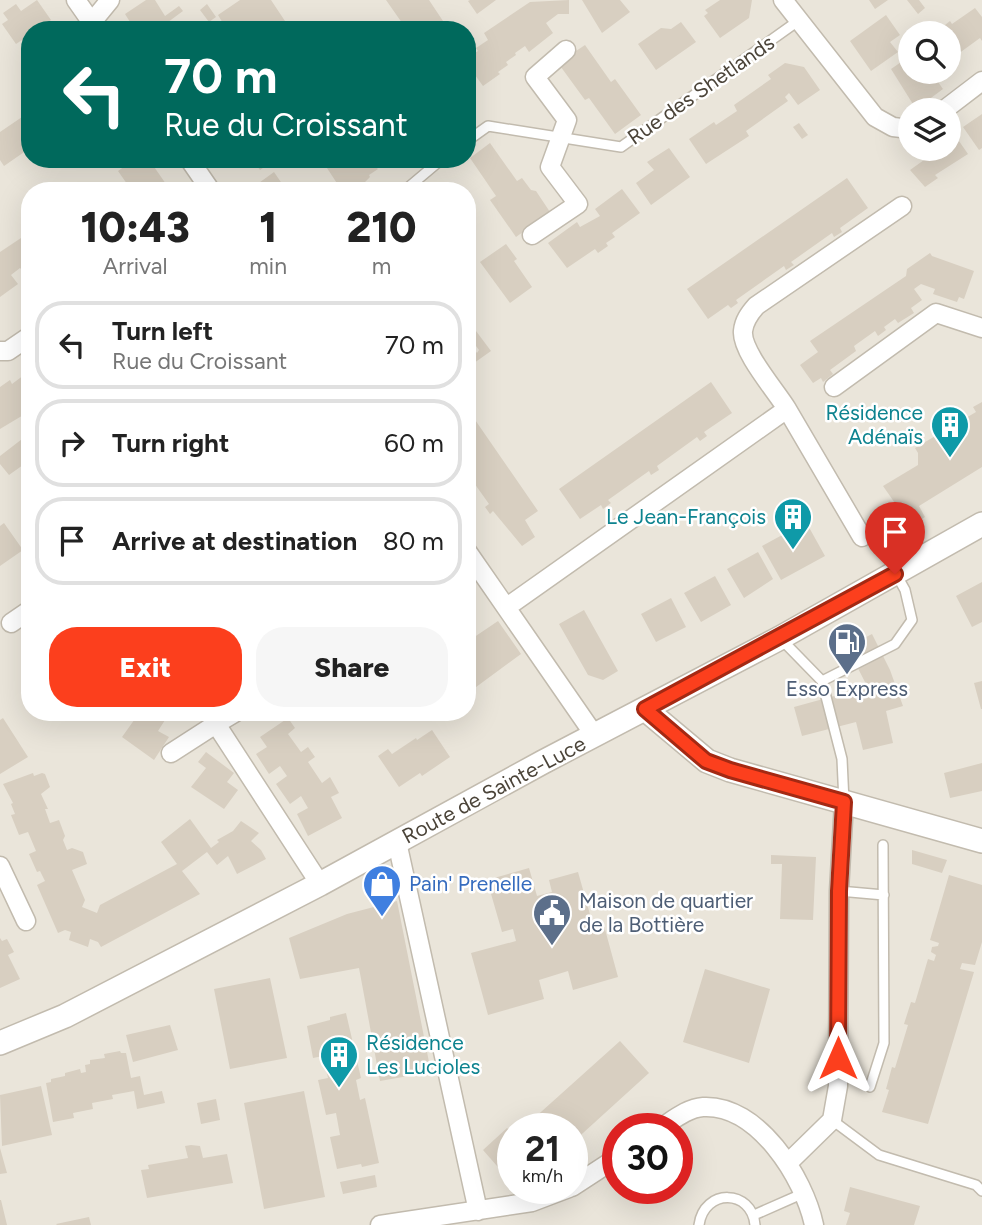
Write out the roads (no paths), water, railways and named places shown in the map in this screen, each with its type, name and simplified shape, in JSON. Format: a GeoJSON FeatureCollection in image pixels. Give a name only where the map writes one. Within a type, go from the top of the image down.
{"type":"FeatureCollection","features":[{"type":"Feature","properties":{"kind":"street"},"geometry":{"type":"LineString","coordinates":[[76,0],[91,21]]}},
{"type":"Feature","properties":{"kind":"street"},"geometry":{"type":"LineString","coordinates":[[97,21],[110,0]]}},
{"type":"Feature","properties":{"kind":"street"},"geometry":{"type":"LineString","coordinates":[[782,0],[875,117],[898,128]]}},
{"type":"Feature","properties":{"kind":"street"},"geometry":{"type":"LineString","coordinates":[[532,235],[578,204],[550,167],[567,120],[535,77],[566,50]]}},
{"type":"Feature","properties":{"kind":"street"},"geometry":{"type":"LineString","coordinates":[[960,98],[982,81]]}},
{"type":"Feature","properties":{"kind":"street"},"geometry":{"type":"LineString","coordinates":[[862,537],[788,409],[746,348],[743,333],[747,316],[756,306],[902,206]]}},
{"type":"Feature","properties":{"kind":"street"},"geometry":{"type":"LineString","coordinates":[[834,387],[936,313],[982,328]]}},
{"type":"Feature","properties":{"kind":"street"},"geometry":{"type":"LineString","coordinates":[[0,351],[8,351],[21,342]]}},
{"type":"Feature","properties":{"kind":"street"},"geometry":{"type":"LineString","coordinates":[[507,607],[788,409]]}},
{"type":"Feature","properties":{"kind":"street","name":"Route de Sainte-Luce"},"geometry":{"type":"LineString","coordinates":[[0,1044],[65,1016],[320,884],[780,638],[982,524]]}},
{"type":"Feature","properties":{"kind":"street"},"geometry":{"type":"LineString","coordinates":[[476,564],[595,736]]}},
{"type":"Feature","properties":{"kind":"street"},"geometry":{"type":"LineString","coordinates":[[11,623],[21,616]]}},
{"type":"Feature","properties":{"kind":"street"},"geometry":{"type":"LineString","coordinates":[[645,709],[706,761],[982,841]]}},
{"type":"Feature","properties":{"kind":"street"},"geometry":{"type":"LineString","coordinates":[[171,753],[221,721]]}},
{"type":"Feature","properties":{"kind":"street"},"geometry":{"type":"LineString","coordinates":[[216,724],[320,884]]}},
{"type":"Feature","properties":{"kind":"street"},"geometry":{"type":"LineString","coordinates":[[788,1164],[832,1121],[838,1086],[839,891],[844,802]]}},
{"type":"Feature","properties":{"kind":"street"},"geometry":{"type":"LineString","coordinates":[[397,842],[478,1211]]}},
{"type":"Feature","properties":{"kind":"street"},"geometry":{"type":"LineString","coordinates":[[0,866],[26,921]]}},
{"type":"Feature","properties":{"kind":"street"},"geometry":{"type":"LineString","coordinates":[[685,1113],[700,1107],[716,1108],[747,1121],[761,1133],[788,1164],[805,1193],[814,1225]]}},
{"type":"Feature","properties":{"kind":"street"},"geometry":{"type":"LineString","coordinates":[[380,1225],[519,1204]]}},
{"type":"Feature","properties":{"kind":"lane","name":"Rue des Shetlands"},"geometry":{"type":"LineString","coordinates":[[476,135],[488,126],[621,147],[798,21]]}},
{"type":"Feature","properties":{"kind":"lane"},"geometry":{"type":"LineString","coordinates":[[415,182],[431,168]]}},
{"type":"Feature","properties":{"kind":"lane"},"geometry":{"type":"LineString","coordinates":[[822,681],[895,644],[912,620],[905,590],[895,574]]}},
{"type":"Feature","properties":{"kind":"lane"},"geometry":{"type":"LineString","coordinates":[[780,638],[822,681],[842,759],[844,802]]}},
{"type":"Feature","properties":{"kind":"lane"},"geometry":{"type":"LineString","coordinates":[[870,1087],[884,1043],[883,845]]}},
{"type":"Feature","properties":{"kind":"lane"},"geometry":{"type":"LineString","coordinates":[[839,891],[884,895]]}},
{"type":"Feature","properties":{"kind":"lane"},"geometry":{"type":"LineString","coordinates":[[832,1121],[878,1156],[976,1185],[982,1191]]}},
{"type":"Feature","properties":{"kind":"lane"},"geometry":{"type":"LineString","coordinates":[[699,1225],[701,1213],[711,1201],[724,1196],[743,1201],[755,1220],[805,1193]]}},
{"type":"Feature","properties":{"kind":"place","name":"Résidence Adénaïs"},"geometry":{"type":"Point","coordinates":[950,459]}},
{"type":"Feature","properties":{"kind":"place","name":"Le Jean-François"},"geometry":{"type":"Point","coordinates":[793,551]}},
{"type":"Feature","properties":{"kind":"place","name":"Esso Express"},"geometry":{"type":"Point","coordinates":[847,676]}},
{"type":"Feature","properties":{"kind":"place","name":"Pain' Prenelle"},"geometry":{"type":"Point","coordinates":[382,918]}},
{"type":"Feature","properties":{"kind":"place","name":"Maison de quartier de la Bottière"},"geometry":{"type":"Point","coordinates":[552,947]}},
{"type":"Feature","properties":{"kind":"place","name":"Résidence Les Lucioles"},"geometry":{"type":"Point","coordinates":[339,1089]}}]}
